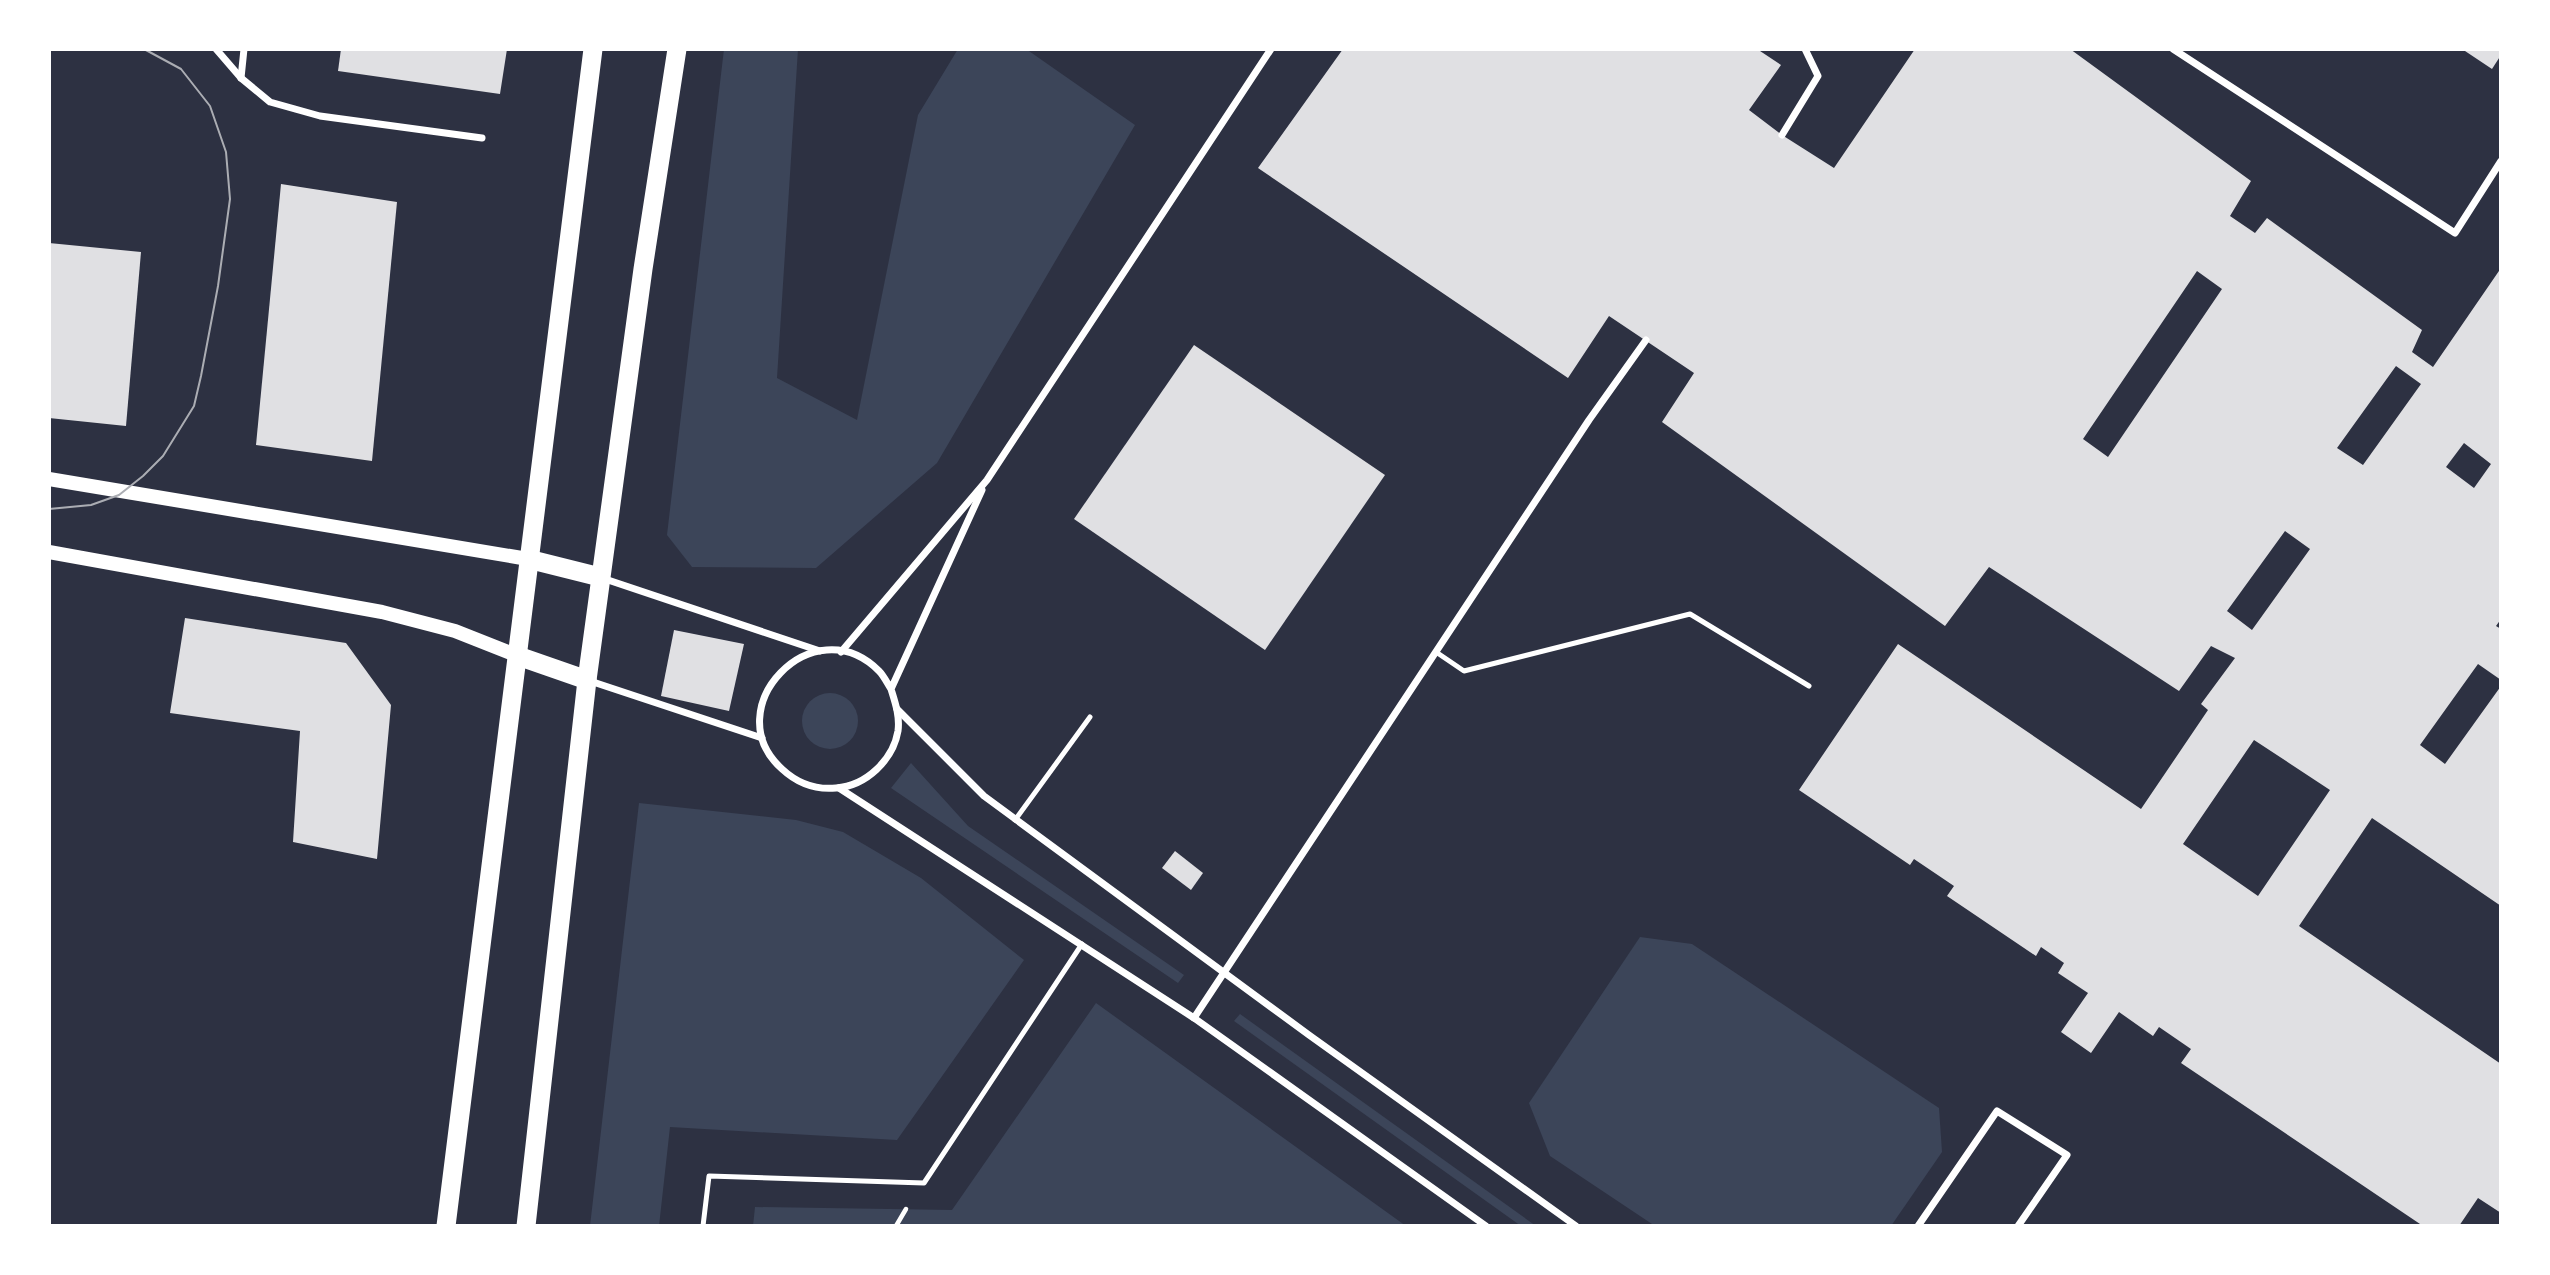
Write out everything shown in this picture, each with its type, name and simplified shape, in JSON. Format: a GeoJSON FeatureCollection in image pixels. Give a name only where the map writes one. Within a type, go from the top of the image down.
{"type":"FeatureCollection","features":[{"type":"Feature","properties":{"kind":"highway"},"geometry":{"type":"LineString","coordinates":[[446,1226],[593,49]]}},
{"type":"Feature","properties":{"kind":"highway"},"geometry":{"type":"LineString","coordinates":[[526,1226],[600,578],[677,49]]}},
{"type":"Feature","properties":{"kind":"highway"},"geometry":{"type":"LineString","coordinates":[[528,559],[600,578]]}},
{"type":"Feature","properties":{"kind":"highway"},"geometry":{"type":"LineString","coordinates":[[518,656],[587,680]]}},
{"type":"Feature","properties":{"kind":"main road"},"geometry":{"type":"LineString","coordinates":[[49,479],[528,559]]}},
{"type":"Feature","properties":{"kind":"main road"},"geometry":{"type":"LineString","coordinates":[[49,552],[382,612],[454,631],[518,656]]}},
{"type":"Feature","properties":{"kind":"street"},"geometry":{"type":"LineString","coordinates":[[216,49],[241,78],[270,102],[320,117],[482,138]]}},
{"type":"Feature","properties":{"kind":"street"},"geometry":{"type":"LineString","coordinates":[[241,78],[244,49]]}},
{"type":"Feature","properties":{"kind":"street"},"geometry":{"type":"LineString","coordinates":[[841,652],[987,480],[1270,49]]}},
{"type":"Feature","properties":{"kind":"street"},"geometry":{"type":"LineString","coordinates":[[1782,135],[1818,76],[1805,49]]}},
{"type":"Feature","properties":{"kind":"street"},"geometry":{"type":"LineString","coordinates":[[2173,49],[2455,233],[2501,160]]}},
{"type":"Feature","properties":{"kind":"street"},"geometry":{"type":"LineString","coordinates":[[1194,1018],[1588,420],[1646,340]]}},
{"type":"Feature","properties":{"kind":"street"},"geometry":{"type":"LineString","coordinates":[[891,689],[987,480]]}},
{"type":"Feature","properties":{"kind":"street"},"geometry":{"type":"LineString","coordinates":[[600,578],[820,651],[841,652],[862,659],[879,671],[891,689],[897,709],[898,730],[891,752],[878,769],[860,781],[839,788],[822,789],[791,777],[778,766],[762,737],[760,714],[766,691],[779,672],[798,658],[820,651]]}},
{"type":"Feature","properties":{"kind":"street"},"geometry":{"type":"LineString","coordinates":[[587,680],[762,737]]}},
{"type":"Feature","properties":{"kind":"street"},"geometry":{"type":"LineString","coordinates":[[897,709],[984,796],[1015,820],[1576,1226]]}},
{"type":"Feature","properties":{"kind":"street"},"geometry":{"type":"LineString","coordinates":[[839,788],[1194,1018],[1486,1226]]}},
{"type":"Feature","properties":{"kind":"street"},"geometry":{"type":"LineString","coordinates":[[1918,1226],[1997,1111],[2067,1155],[2018,1226]]}},
{"type":"Feature","properties":{"kind":"lane"},"geometry":{"type":"LineString","coordinates":[[1436,652],[1464,671],[1690,614],[1809,686]]}},
{"type":"Feature","properties":{"kind":"lane"},"geometry":{"type":"LineString","coordinates":[[1015,820],[1090,717]]}},
{"type":"Feature","properties":{"kind":"lane"},"geometry":{"type":"LineString","coordinates":[[703,1226],[709,1176],[924,1183],[1082,944]]}},
{"type":"Feature","properties":{"kind":"shaded area"},"geometry":{"type":"Polygon","coordinates":[[[724,49],[798,49],[777,378],[857,420],[918,115],[958,49],[1026,49],[1135,125],[937,463],[816,568],[692,567],[667,535],[724,49]]]}},
{"type":"Feature","properties":{"kind":"shaded area"},"geometry":{"type":"Polygon","coordinates":[[[830,693],[841,695],[850,701],[856,710],[856,732],[850,741],[841,747],[830,749],[819,747],[810,741],[804,732],[802,721],[804,710],[810,701],[819,695],[830,693]]]}},
{"type":"Feature","properties":{"kind":"shaded area"},"geometry":{"type":"Polygon","coordinates":[[[911,763],[968,826],[1184,975],[1178,983],[891,788],[911,763]]]}},
{"type":"Feature","properties":{"kind":"shaded area"},"geometry":{"type":"Polygon","coordinates":[[[639,803],[796,820],[843,832],[921,878],[1024,960],[897,1140],[670,1127],[659,1226],[590,1226],[639,803]]]}},
{"type":"Feature","properties":{"kind":"shaded area"},"geometry":{"type":"Polygon","coordinates":[[[1640,937],[1692,944],[1939,1108],[1942,1152],[1891,1226],[1655,1226],[1550,1156],[1529,1103],[1640,937]]]}},
{"type":"Feature","properties":{"kind":"shaded area"},"geometry":{"type":"Polygon","coordinates":[[[1096,1003],[1406,1226],[753,1226],[755,1207],[952,1210],[1096,1003]]]}},
{"type":"Feature","properties":{"kind":"shaded area"},"geometry":{"type":"Polygon","coordinates":[[[1240,1014],[1536,1226],[1521,1226],[1234,1021],[1240,1014]]]}},
{"type":"Feature","properties":{"kind":"building"},"geometry":{"type":"Polygon","coordinates":[[[341,49],[507,49],[500,94],[338,71],[341,49]]]}},
{"type":"Feature","properties":{"kind":"building"},"geometry":{"type":"Polygon","coordinates":[[[1343,49],[1757,49],[1781,65],[1749,110],[1834,168],[1915,49],[2070,49],[2251,181],[2230,216],[2255,233],[2267,218],[2422,330],[2412,352],[2433,367],[2501,268],[2501,619],[2496,626],[2501,629],[2501,680],[2478,664],[2420,745],[2445,764],[2501,686],[2501,906],[2372,818],[2299,926],[2501,1064],[2501,1213],[2478,1198],[2459,1226],[2423,1226],[2181,1063],[2191,1049],[2159,1027],[2153,1036],[2119,1012],[2091,1053],[2061,1032],[2088,993],[2058,973],[2064,963],[2041,947],[2036,956],[1947,896],[1954,886],[1914,859],[1910,865],[1799,790],[1898,644],[2141,809],[2208,710],[2201,704],[2235,658],[2211,646],[2179,691],[1989,567],[1945,626],[1662,422],[1694,373],[1609,316],[1568,378],[1258,168],[1343,49]],[[2197,271],[2083,439],[2108,457],[2222,289],[2197,271]],[[2396,366],[2337,448],[2363,465],[2421,384],[2396,366]],[[2464,443],[2446,467],[2474,488],[2491,464],[2464,443]],[[2285,531],[2227,611],[2252,630],[2310,549],[2285,531]],[[2254,740],[2183,844],[2258,896],[2330,790],[2254,740]]]}},
{"type":"Feature","properties":{"kind":"building"},"geometry":{"type":"Polygon","coordinates":[[[2462,49],[2501,49],[2501,55],[2492,69],[2462,49]]]}},
{"type":"Feature","properties":{"kind":"building"},"geometry":{"type":"Polygon","coordinates":[[[281,184],[397,202],[372,461],[256,445],[281,184]]]}},
{"type":"Feature","properties":{"kind":"building"},"geometry":{"type":"Polygon","coordinates":[[[49,243],[141,252],[126,426],[49,418],[49,243]]]}},
{"type":"Feature","properties":{"kind":"building"},"geometry":{"type":"Polygon","coordinates":[[[1194,345],[1385,475],[1265,650],[1074,519],[1194,345]]]}},
{"type":"Feature","properties":{"kind":"building"},"geometry":{"type":"Polygon","coordinates":[[[185,618],[346,643],[391,705],[377,859],[293,842],[300,731],[170,713],[185,618]]]}},
{"type":"Feature","properties":{"kind":"building"},"geometry":{"type":"Polygon","coordinates":[[[674,630],[744,644],[729,711],[661,696],[674,630]]]}},
{"type":"Feature","properties":{"kind":"building"},"geometry":{"type":"Polygon","coordinates":[[[1175,851],[1203,873],[1191,890],[1162,868],[1175,851]]]}},
{"type":"Feature","properties":{"kind":"tram line"},"geometry":{"type":"LineString","coordinates":[[49,509],[91,505],[119,495],[143,476],[163,456],[194,406],[201,376],[218,286],[230,199],[226,152],[210,106],[181,69],[144,49]]}}]}
